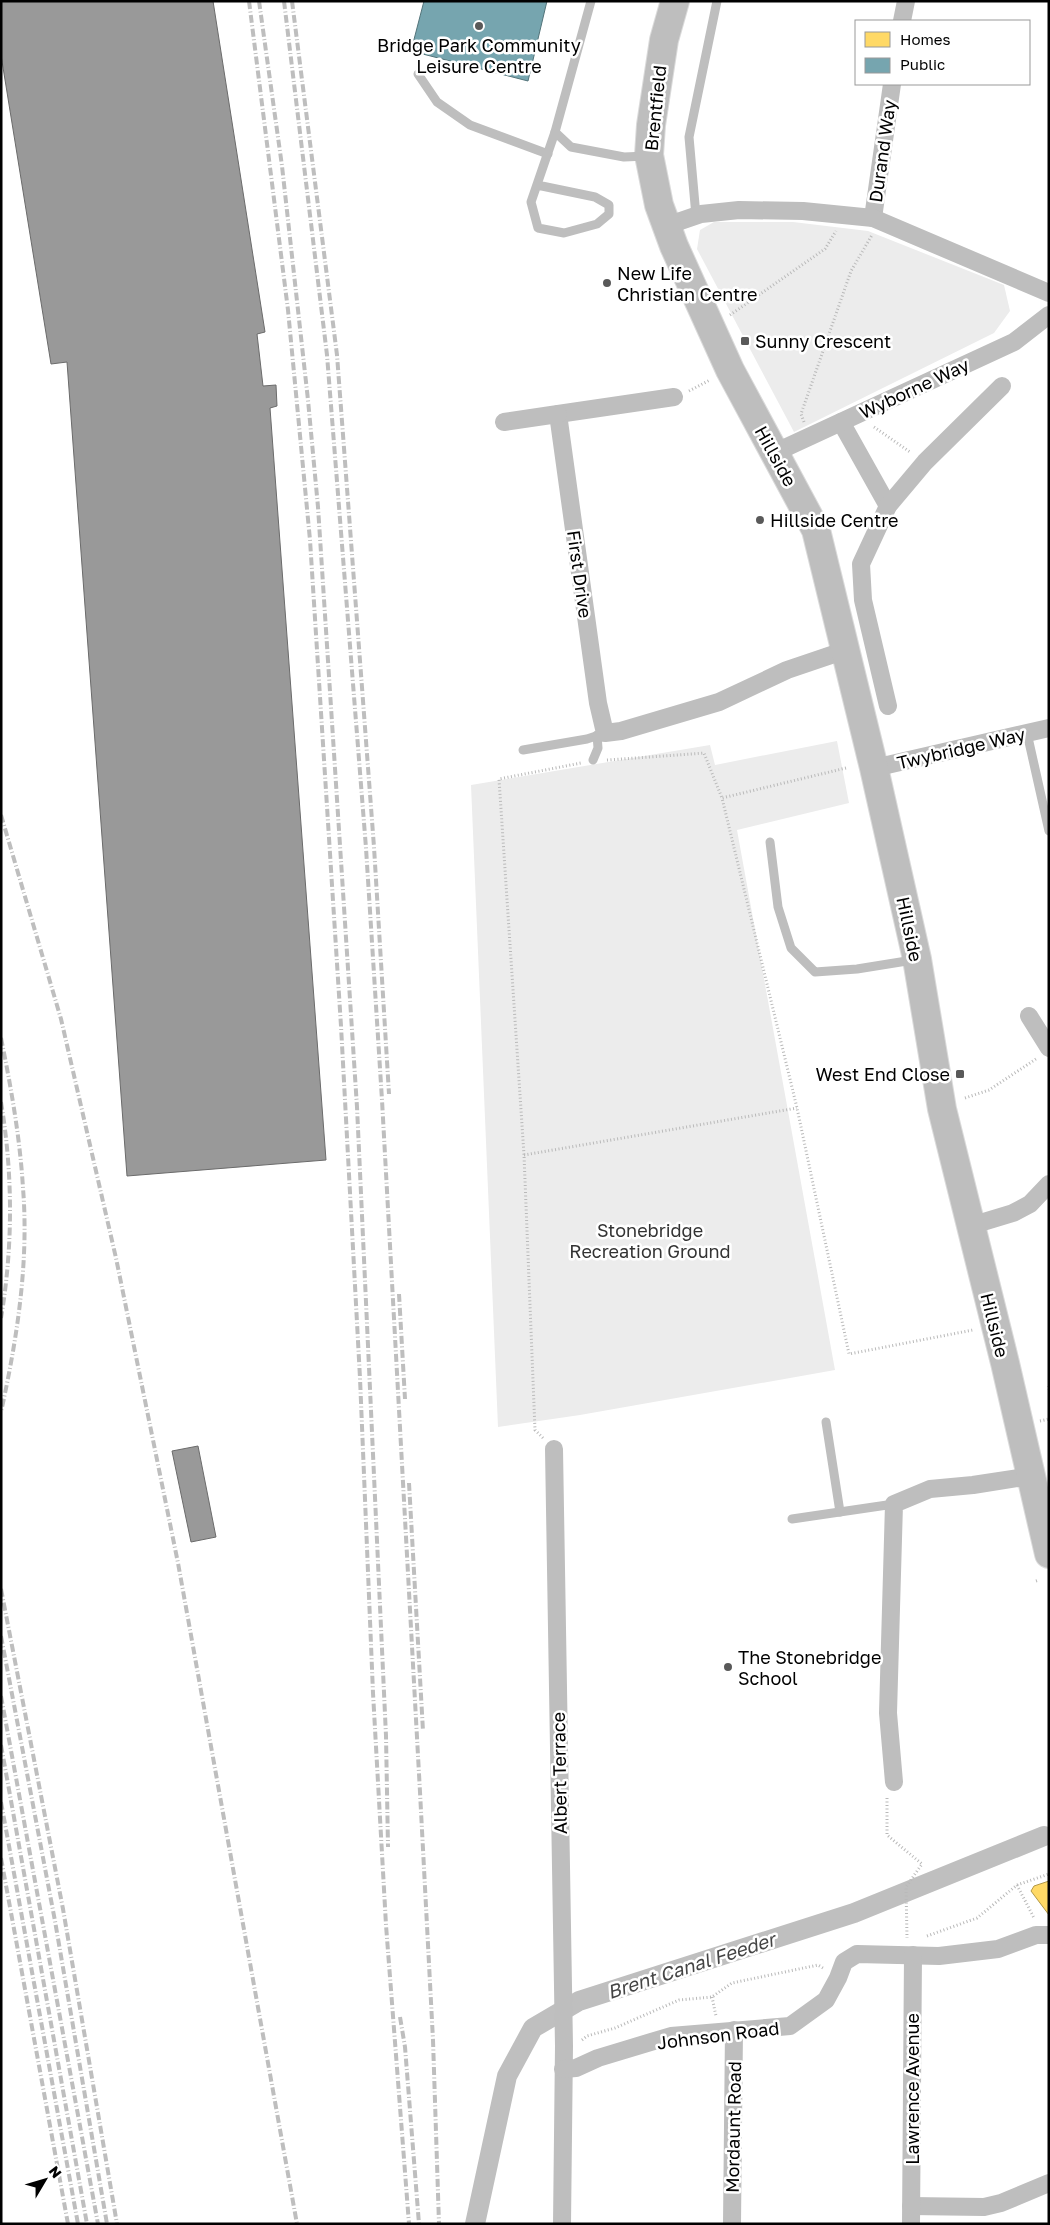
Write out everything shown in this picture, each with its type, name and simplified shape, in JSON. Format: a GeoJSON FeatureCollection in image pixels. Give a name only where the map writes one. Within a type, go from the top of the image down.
{"type":"FeatureCollection","features":[{"type":"Feature","properties":{"kind":"main road","name":"Brentfield"},"geometry":{"type":"LineString","coordinates":[[675,1],[664,40],[658,73],[650,125],[649,155],[659,205],[666,226],[719,322]]}},
{"type":"Feature","properties":{"kind":"main road","name":"Hillside"},"geometry":{"type":"LineString","coordinates":[[719,322],[743,397],[816,530],[874,768],[917,960],[942,1109],[1005,1363],[1049,1554]]}},
{"type":"Feature","properties":{"kind":"street"},"geometry":{"type":"LineString","coordinates":[[902,20],[906,1]]}},
{"type":"Feature","properties":{"kind":"street","name":"Durand Way"},"geometry":{"type":"LineString","coordinates":[[877,220],[892,85]]}},
{"type":"Feature","properties":{"kind":"street"},"geometry":{"type":"LineString","coordinates":[[666,226],[696,216],[739,210],[803,211],[877,220],[1049,293]]}},
{"type":"Feature","properties":{"kind":"street","name":"Wyborne Way"},"geometry":{"type":"LineString","coordinates":[[774,453],[1014,342],[1049,315]]}},
{"type":"Feature","properties":{"kind":"street"},"geometry":{"type":"LineString","coordinates":[[888,706],[863,600],[861,564],[888,506],[925,462],[1002,386]]}},
{"type":"Feature","properties":{"kind":"street"},"geometry":{"type":"LineString","coordinates":[[504,422],[674,397]]}},
{"type":"Feature","properties":{"kind":"street","name":"First Drive"},"geometry":{"type":"LineString","coordinates":[[558,414],[602,734]]}},
{"type":"Feature","properties":{"kind":"street"},"geometry":{"type":"LineString","coordinates":[[848,419],[888,506]]}},
{"type":"Feature","properties":{"kind":"street"},"geometry":{"type":"LineString","coordinates":[[602,734],[621,731],[719,702],[787,670],[846,650]]}},
{"type":"Feature","properties":{"kind":"street","name":"Twybridge Way"},"geometry":{"type":"LineString","coordinates":[[874,768],[1049,728]]}},
{"type":"Feature","properties":{"kind":"street"},"geometry":{"type":"LineString","coordinates":[[1030,1016],[1047,1041]]}},
{"type":"Feature","properties":{"kind":"street"},"geometry":{"type":"LineString","coordinates":[[970,1226],[1013,1214],[1030,1204],[1049,1184]]}},
{"type":"Feature","properties":{"kind":"street","name":"Albert Terrace"},"geometry":{"type":"LineString","coordinates":[[554,1449],[563,1998],[562,2224]]}},
{"type":"Feature","properties":{"kind":"street"},"geometry":{"type":"LineString","coordinates":[[894,1782],[888,1713],[894,1504],[930,1489],[973,1485],[1031,1476]]}},
{"type":"Feature","properties":{"kind":"street","name":"Johnson Road"},"geometry":{"type":"LineString","coordinates":[[563,2069],[576,2068],[598,2058],[671,2036],[790,2026],[826,2000],[844,1962],[856,1954],[939,1956],[998,1949],[1036,1935],[1046,1935]]}},
{"type":"Feature","properties":{"kind":"street","name":"Lawrence Avenue"},"geometry":{"type":"LineString","coordinates":[[910,1955],[911,2224]]}},
{"type":"Feature","properties":{"kind":"street","name":"Mordaunt Road"},"geometry":{"type":"LineString","coordinates":[[732,2224],[734,2030]]}},
{"type":"Feature","properties":{"kind":"street"},"geometry":{"type":"LineString","coordinates":[[911,2206],[984,2208],[1049,2183]]}},
{"type":"Feature","properties":{"kind":"lane"},"geometry":{"type":"LineString","coordinates":[[537,185],[595,197],[609,205],[609,214],[597,224],[564,233],[538,228],[531,202],[555,132],[591,1]]}},
{"type":"Feature","properties":{"kind":"lane"},"geometry":{"type":"LineString","coordinates":[[696,216],[689,137],[717,1]]}},
{"type":"Feature","properties":{"kind":"lane"},"geometry":{"type":"LineString","coordinates":[[418,74],[437,102],[470,125],[548,154]]}},
{"type":"Feature","properties":{"kind":"lane"},"geometry":{"type":"LineString","coordinates":[[555,132],[571,148],[624,157],[649,155]]}},
{"type":"Feature","properties":{"kind":"lane"},"geometry":{"type":"LineString","coordinates":[[1027,733],[1049,831]]}},
{"type":"Feature","properties":{"kind":"lane"},"geometry":{"type":"LineString","coordinates":[[524,750],[587,739],[602,734]]}},
{"type":"Feature","properties":{"kind":"lane"},"geometry":{"type":"LineString","coordinates":[[594,760],[602,734]]}},
{"type":"Feature","properties":{"kind":"lane"},"geometry":{"type":"LineString","coordinates":[[770,842],[778,907],[791,948],[815,972],[857,969],[917,960]]}},
{"type":"Feature","properties":{"kind":"lane"},"geometry":{"type":"LineString","coordinates":[[826,1422],[840,1512]]}},
{"type":"Feature","properties":{"kind":"lane"},"geometry":{"type":"LineString","coordinates":[[792,1520],[894,1504]]}},
{"type":"Feature","properties":{"kind":"path"},"geometry":{"type":"LineString","coordinates":[[719,322],[825,249],[847,216]]}},
{"type":"Feature","properties":{"kind":"path"},"geometry":{"type":"LineString","coordinates":[[810,437],[801,414],[851,271],[877,220]]}},
{"type":"Feature","properties":{"kind":"path"},"geometry":{"type":"LineString","coordinates":[[674,397],[711,380]]}},
{"type":"Feature","properties":{"kind":"path"},"geometry":{"type":"LineString","coordinates":[[848,419],[925,462]]}},
{"type":"Feature","properties":{"kind":"path"},"geometry":{"type":"LineString","coordinates":[[554,1449],[535,1430],[524,1155],[499,779],[594,760],[704,753],[722,798],[797,1108],[849,1354],[977,1329]]}},
{"type":"Feature","properties":{"kind":"path"},"geometry":{"type":"LineString","coordinates":[[722,798],[846,768]]}},
{"type":"Feature","properties":{"kind":"path"},"geometry":{"type":"LineString","coordinates":[[965,1098],[989,1090],[1040,1056],[1047,1041]]}},
{"type":"Feature","properties":{"kind":"path"},"geometry":{"type":"LineString","coordinates":[[524,1155],[797,1108]]}},
{"type":"Feature","properties":{"kind":"path"},"geometry":{"type":"LineString","coordinates":[[1042,1420],[1049,1418]]}},
{"type":"Feature","properties":{"kind":"path"},"geometry":{"type":"LineString","coordinates":[[894,1782],[886,1786],[887,1835],[922,1864],[906,1887],[907,1936],[910,1955]]}},
{"type":"Feature","properties":{"kind":"path"},"geometry":{"type":"LineString","coordinates":[[921,1936],[929,1936],[977,1918],[1017,1885],[1049,1874]]}},
{"type":"Feature","properties":{"kind":"path"},"geometry":{"type":"LineString","coordinates":[[1017,1885],[1046,1935]]}},
{"type":"Feature","properties":{"kind":"path"},"geometry":{"type":"LineString","coordinates":[[907,1936],[914,1936]]}},
{"type":"Feature","properties":{"kind":"path"},"geometry":{"type":"LineString","coordinates":[[579,2043],[587,2036],[615,2028],[679,2000],[712,1997],[732,1983],[818,1965],[838,1978]]}},
{"type":"Feature","properties":{"kind":"green space"},"geometry":{"type":"Polygon","coordinates":[[[714,222],[793,222],[868,231],[1004,285],[1010,311],[994,333],[794,432],[697,249],[700,230],[714,222]]]}},
{"type":"Feature","properties":{"kind":"green space","name":"Stonebridge Recreation Ground"},"geometry":{"type":"Polygon","coordinates":[[[837,741],[849,803],[737,830],[835,1370],[580,1415],[498,1427],[471,785],[710,745],[715,765],[837,741]]]}},
{"type":"Feature","properties":{"kind":"building: Homes"},"geometry":{"type":"Polygon","coordinates":[[[1049,1881],[1049,1915],[1031,1891],[1034,1886],[1049,1881]]]}},
{"type":"Feature","properties":{"kind":"building: Public","name":"Bridge Park Community Leisure Centre"},"geometry":{"type":"Polygon","coordinates":[[[424,1],[547,1],[528,81],[411,51],[424,1]]]}},
{"type":"Feature","properties":{"kind":"building: Industry"},"geometry":{"type":"Polygon","coordinates":[[[1,1],[213,1],[265,332],[257,334],[263,386],[276,385],[277,406],[270,408],[326,1160],[127,1176],[67,362],[51,364],[1,55],[1,1]]]}},
{"type":"Feature","properties":{"kind":"building: Industry"},"geometry":{"type":"Polygon","coordinates":[[[198,1446],[216,1537],[191,1542],[172,1451],[198,1446]]]}},
{"type":"Feature","properties":{"kind":"waterway","name":"Brent Canal Feeder"},"geometry":{"type":"LineString","coordinates":[[475,2224],[507,2076],[533,2028],[579,2001],[854,1913],[1044,1836]]}},
{"type":"Feature","properties":{"kind":"railway"},"geometry":{"type":"LineString","coordinates":[[249,1],[288,310],[310,540],[341,1026],[386,1925],[409,2224]]}},
{"type":"Feature","properties":{"kind":"railway"},"geometry":{"type":"LineString","coordinates":[[259,1],[282,166],[318,507],[357,1107],[386,1736],[388,1847]]}},
{"type":"Feature","properties":{"kind":"railway"},"geometry":{"type":"LineString","coordinates":[[284,1],[327,355],[366,848],[382,1100],[420,1792],[433,2040],[439,2224]]}},
{"type":"Feature","properties":{"kind":"railway"},"geometry":{"type":"LineString","coordinates":[[292,1],[337,355],[374,847],[389,1094]]}},
{"type":"Feature","properties":{"kind":"railway"},"geometry":{"type":"LineString","coordinates":[[1,815],[61,1019],[116,1258],[178,1563],[297,2224]]}},
{"type":"Feature","properties":{"kind":"railway"},"geometry":{"type":"LineString","coordinates":[[1,1038],[12,1094],[22,1169],[24,1216],[23,1273],[17,1329],[1,1412]]}},
{"type":"Feature","properties":{"kind":"railway"},"geometry":{"type":"LineString","coordinates":[[1,1102],[8,1156],[10,1210],[8,1264],[1,1318]]}},
{"type":"Feature","properties":{"kind":"railway"},"geometry":{"type":"LineString","coordinates":[[399,1294],[405,1399]]}},
{"type":"Feature","properties":{"kind":"railway"},"geometry":{"type":"LineString","coordinates":[[409,1483],[423,1731]]}},
{"type":"Feature","properties":{"kind":"railway"},"geometry":{"type":"LineString","coordinates":[[1,1589],[63,1909],[117,2224]]}},
{"type":"Feature","properties":{"kind":"railway"},"geometry":{"type":"LineString","coordinates":[[1,1636],[55,1921],[107,2224]]}},
{"type":"Feature","properties":{"kind":"railway"},"geometry":{"type":"LineString","coordinates":[[1,1696],[98,2224]]}},
{"type":"Feature","properties":{"kind":"railway"},"geometry":{"type":"LineString","coordinates":[[1,1745],[87,2224]]}},
{"type":"Feature","properties":{"kind":"railway"},"geometry":{"type":"LineString","coordinates":[[1,1802],[78,2224]]}},
{"type":"Feature","properties":{"kind":"railway"},"geometry":{"type":"LineString","coordinates":[[1,1858],[68,2224]]}},
{"type":"Feature","properties":{"kind":"railway"},"geometry":{"type":"LineString","coordinates":[[400,2017],[405,2047],[419,2224]]}},
{"type":"Feature","properties":{"kind":"place","name":"Bridge Park Community Leisure Centre"},"geometry":{"type":"Point","coordinates":[479,26]}},
{"type":"Feature","properties":{"kind":"place","name":"New Life Christian Centre"},"geometry":{"type":"Point","coordinates":[607,283]}},
{"type":"Feature","properties":{"kind":"place","name":"Sunny Crescent"},"geometry":{"type":"Point","coordinates":[745,341]}},
{"type":"Feature","properties":{"kind":"place","name":"Hillside Centre"},"geometry":{"type":"Point","coordinates":[760,520]}},
{"type":"Feature","properties":{"kind":"place","name":"West End Close"},"geometry":{"type":"Point","coordinates":[960,1074]}},
{"type":"Feature","properties":{"kind":"place","name":"The Stonebridge School"},"geometry":{"type":"Point","coordinates":[728,1667]}}]}
